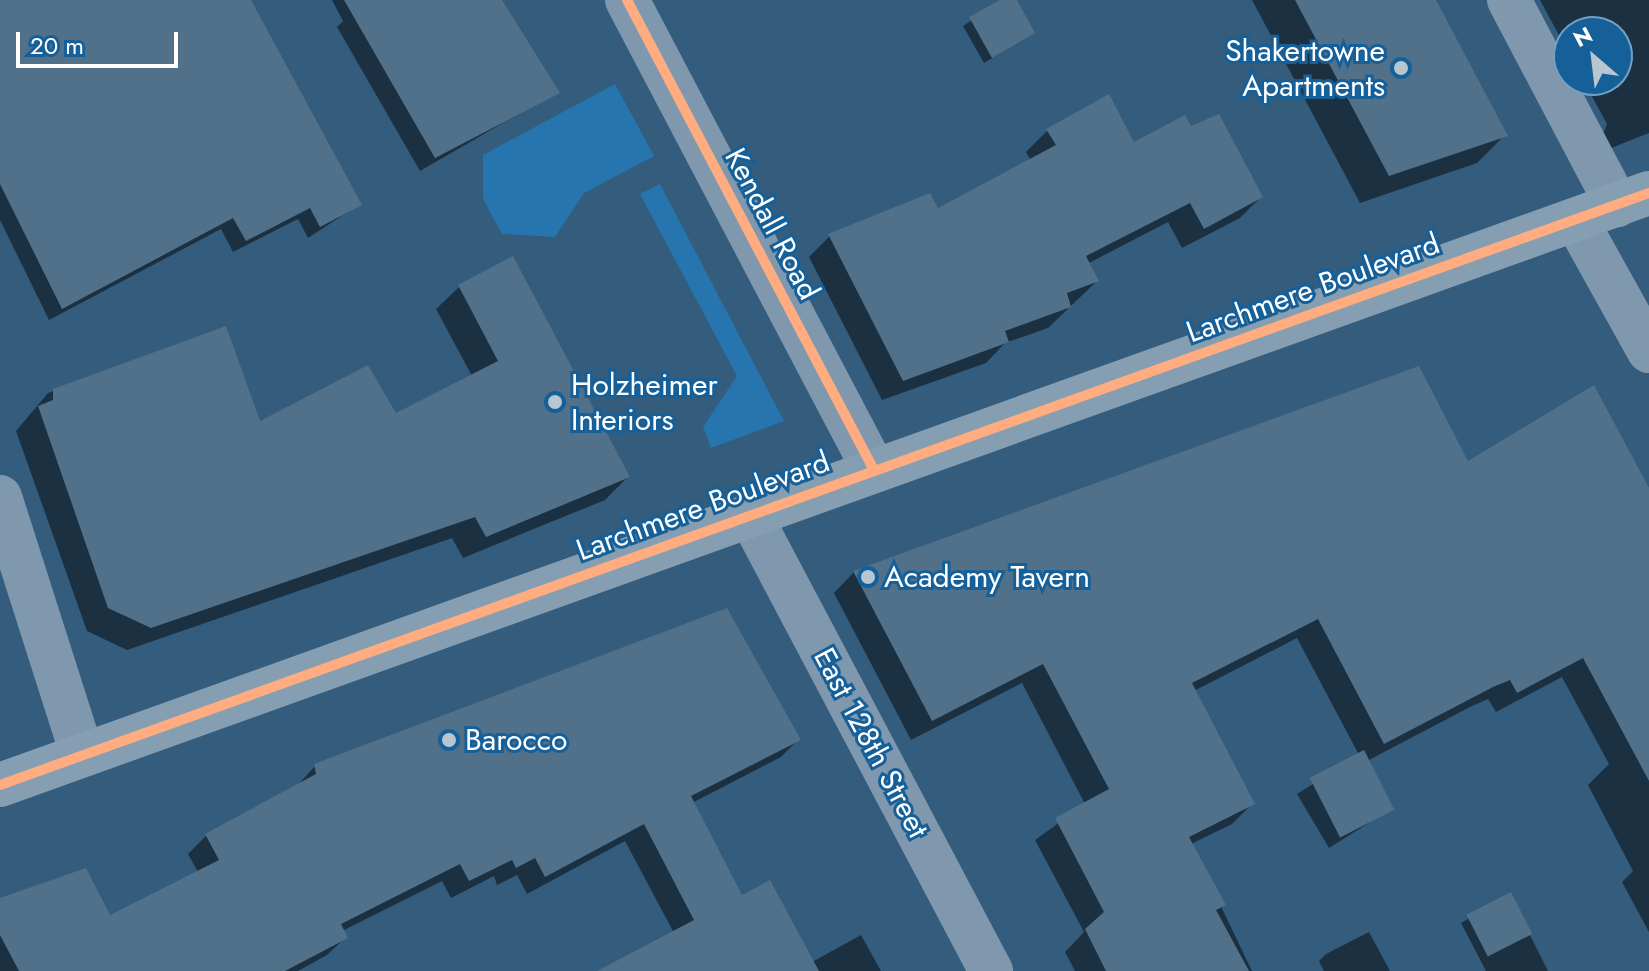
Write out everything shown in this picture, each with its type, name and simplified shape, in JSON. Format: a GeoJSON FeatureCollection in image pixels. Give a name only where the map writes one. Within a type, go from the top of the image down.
{"type":"FeatureCollection","features":[{"type":"Feature","properties":{"kind":"main road","name":"Larchmere Boulevard"},"geometry":{"type":"LineString","coordinates":[[0,785],[1633,199]]}},
{"type":"Feature","properties":{"kind":"street","name":"Kendall Road"},"geometry":{"type":"LineString","coordinates":[[627,0],[874,470]]}},
{"type":"Feature","properties":{"kind":"street"},"geometry":{"type":"LineString","coordinates":[[1509,0],[1633,199]]}},
{"type":"Feature","properties":{"kind":"street"},"geometry":{"type":"LineString","coordinates":[[1576,220],[1649,351]]}},
{"type":"Feature","properties":{"kind":"street"},"geometry":{"type":"LineString","coordinates":[[0,497],[82,754]]}},
{"type":"Feature","properties":{"kind":"street","name":"East 128th Street"},"geometry":{"type":"LineString","coordinates":[[750,515],[991,971]]}},
{"type":"Feature","properties":{"kind":"shaded area"},"geometry":{"type":"Polygon","coordinates":[[[615,84],[654,156],[584,193],[555,237],[502,234],[483,199],[483,155],[615,84]]]}},
{"type":"Feature","properties":{"kind":"shaded area"},"geometry":{"type":"Polygon","coordinates":[[[660,184],[784,421],[711,448],[703,427],[737,376],[640,194],[660,184]]]}},
{"type":"Feature","properties":{"kind":"building"},"geometry":{"type":"Polygon","coordinates":[[[0,0],[251,0],[362,205],[320,227],[310,208],[246,241],[233,218],[62,309],[0,184],[0,0]]]}},
{"type":"Feature","properties":{"kind":"building"},"geometry":{"type":"Polygon","coordinates":[[[344,0],[502,0],[560,93],[435,158],[344,0]]]}},
{"type":"Feature","properties":{"kind":"building"},"geometry":{"type":"Polygon","coordinates":[[[1000,0],[1017,0],[1035,33],[992,58],[969,17],[1000,0]]]}},
{"type":"Feature","properties":{"kind":"building","name":"Shakertowne Apartments"},"geometry":{"type":"Polygon","coordinates":[[[1295,0],[1436,0],[1508,136],[1389,176],[1295,0]]]}},
{"type":"Feature","properties":{"kind":"building"},"geometry":{"type":"Polygon","coordinates":[[[1109,94],[1134,142],[1185,115],[1191,126],[1219,114],[1263,197],[1204,229],[1190,203],[1086,256],[1099,281],[1067,293],[1071,307],[1005,331],[1009,342],[903,381],[828,234],[930,193],[938,208],[1056,145],[1046,129],[1109,94]]]}},
{"type":"Feature","properties":{"kind":"building"},"geometry":{"type":"Polygon","coordinates":[[[513,256],[630,477],[486,537],[475,517],[151,628],[108,608],[38,406],[53,400],[53,389],[226,326],[260,421],[368,365],[396,413],[498,361],[458,285],[513,256]]]}},
{"type":"Feature","properties":{"kind":"building"},"geometry":{"type":"Polygon","coordinates":[[[1419,366],[1468,461],[1594,385],[1649,488],[1649,781],[1583,658],[1517,693],[1510,680],[1493,687],[1384,744],[1318,619],[1192,683],[1255,804],[1189,837],[1226,905],[1216,910],[1249,971],[1106,971],[1085,929],[1104,912],[1055,818],[1109,789],[1043,664],[932,721],[853,571],[1419,366]]]}},
{"type":"Feature","properties":{"kind":"building"},"geometry":{"type":"Polygon","coordinates":[[[727,608],[801,740],[691,796],[742,895],[770,880],[819,971],[597,971],[694,920],[644,824],[545,877],[535,858],[516,868],[512,860],[469,881],[460,864],[341,924],[348,938],[285,971],[19,971],[0,935],[0,898],[86,868],[110,915],[219,860],[205,834],[316,774],[314,764],[727,608]]]}},
{"type":"Feature","properties":{"kind":"building"},"geometry":{"type":"Polygon","coordinates":[[[1364,750],[1394,810],[1340,837],[1310,778],[1364,750]]]}},
{"type":"Feature","properties":{"kind":"building"},"geometry":{"type":"Polygon","coordinates":[[[1511,892],[1532,934],[1488,957],[1466,915],[1511,892]]]}},
{"type":"Feature","properties":{"kind":"cycle path"},"geometry":{"type":"LineString","coordinates":[[627,0],[874,470]]}},
{"type":"Feature","properties":{"kind":"cycle path"},"geometry":{"type":"LineString","coordinates":[[0,785],[1649,193]]}},
{"type":"Feature","properties":{"kind":"place","name":"Shakertowne Apartments"},"geometry":{"type":"Point","coordinates":[1401,68]}},
{"type":"Feature","properties":{"kind":"place","name":"Holzheimer Interiors"},"geometry":{"type":"Point","coordinates":[555,402]}},
{"type":"Feature","properties":{"kind":"place","name":"Academy Tavern"},"geometry":{"type":"Point","coordinates":[868,577]}},
{"type":"Feature","properties":{"kind":"place","name":"Barocco"},"geometry":{"type":"Point","coordinates":[449,740]}}]}
